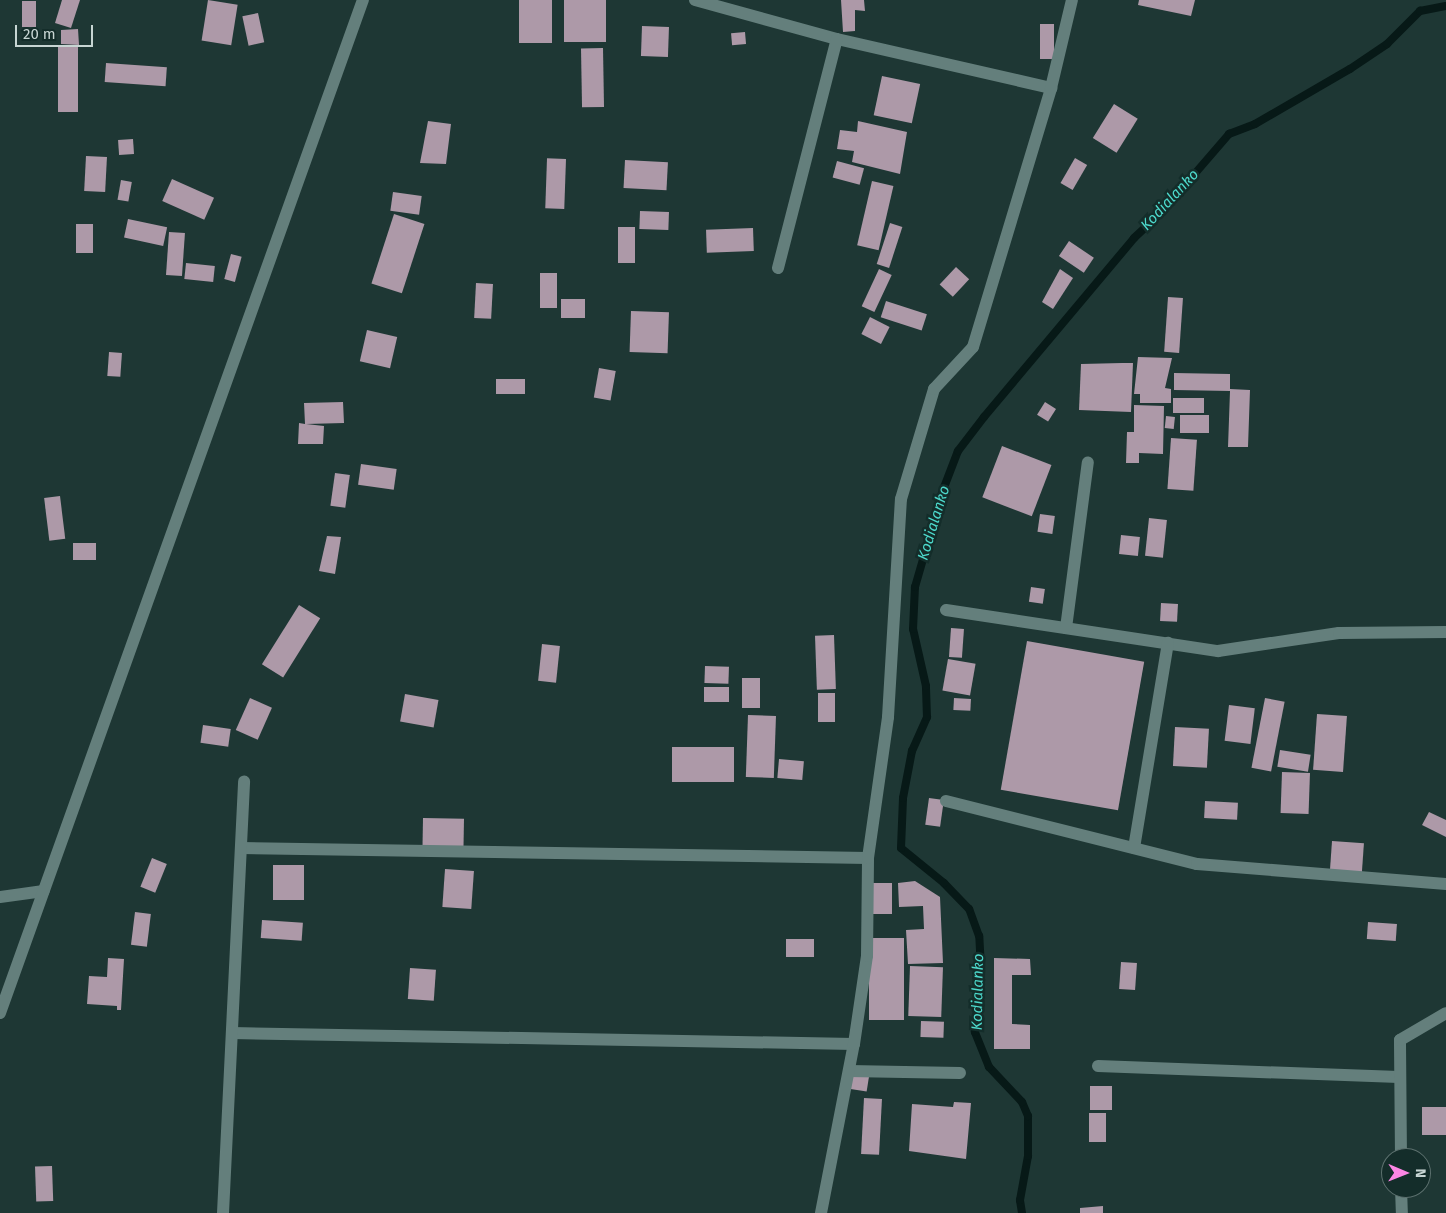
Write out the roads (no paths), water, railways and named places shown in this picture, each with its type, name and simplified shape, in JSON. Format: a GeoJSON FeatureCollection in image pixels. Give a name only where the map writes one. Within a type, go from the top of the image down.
{"type":"FeatureCollection","features":[{"type":"Feature","properties":{"kind":"street"},"geometry":{"type":"LineString","coordinates":[[0,1013],[363,0]]}},
{"type":"Feature","properties":{"kind":"street"},"geometry":{"type":"LineString","coordinates":[[695,0],[837,39],[1051,88]]}},
{"type":"Feature","properties":{"kind":"street"},"geometry":{"type":"LineString","coordinates":[[821,1213],[854,1044],[867,956],[868,858],[888,717],[901,499],[934,389],[973,346],[1051,88],[1072,0]]}},
{"type":"Feature","properties":{"kind":"street"},"geometry":{"type":"LineString","coordinates":[[778,268],[837,39]]}},
{"type":"Feature","properties":{"kind":"street"},"geometry":{"type":"LineString","coordinates":[[1066,628],[1088,462]]}},
{"type":"Feature","properties":{"kind":"street"},"geometry":{"type":"LineString","coordinates":[[946,610],[1218,651],[1339,633],[1446,632]]}},
{"type":"Feature","properties":{"kind":"street"},"geometry":{"type":"LineString","coordinates":[[1134,848],[1168,643]]}},
{"type":"Feature","properties":{"kind":"street"},"geometry":{"type":"LineString","coordinates":[[223,1213],[244,782]]}},
{"type":"Feature","properties":{"kind":"street"},"geometry":{"type":"LineString","coordinates":[[946,801],[1197,864],[1446,884]]}},
{"type":"Feature","properties":{"kind":"street"},"geometry":{"type":"LineString","coordinates":[[241,848],[868,858]]}},
{"type":"Feature","properties":{"kind":"street"},"geometry":{"type":"LineString","coordinates":[[0,897],[44,891]]}},
{"type":"Feature","properties":{"kind":"street"},"geometry":{"type":"LineString","coordinates":[[1401,1148],[1400,1040],[1446,1013]]}},
{"type":"Feature","properties":{"kind":"street"},"geometry":{"type":"LineString","coordinates":[[232,1033],[854,1044]]}},
{"type":"Feature","properties":{"kind":"street"},"geometry":{"type":"LineString","coordinates":[[1098,1066],[1399,1077]]}},
{"type":"Feature","properties":{"kind":"street"},"geometry":{"type":"LineString","coordinates":[[849,1071],[960,1073]]}},
{"type":"Feature","properties":{"kind":"street"},"geometry":{"type":"LineString","coordinates":[[1401,1198],[1402,1213]]}},
{"type":"Feature","properties":{"kind":"waterway","name":"Kodialanko"},"geometry":{"type":"LineString","coordinates":[[1022,1213],[1020,1200],[1028,1156],[1028,1116],[1022,1102],[989,1067],[975,1032],[981,969],[979,936],[969,909],[944,883],[901,848],[903,798],[912,751],[927,717],[926,686],[913,629],[915,587],[943,490],[958,451],[984,417],[1134,238],[1160,214],[1229,134],[1255,124],[1350,69],[1387,44],[1420,11],[1446,6]]}}]}
